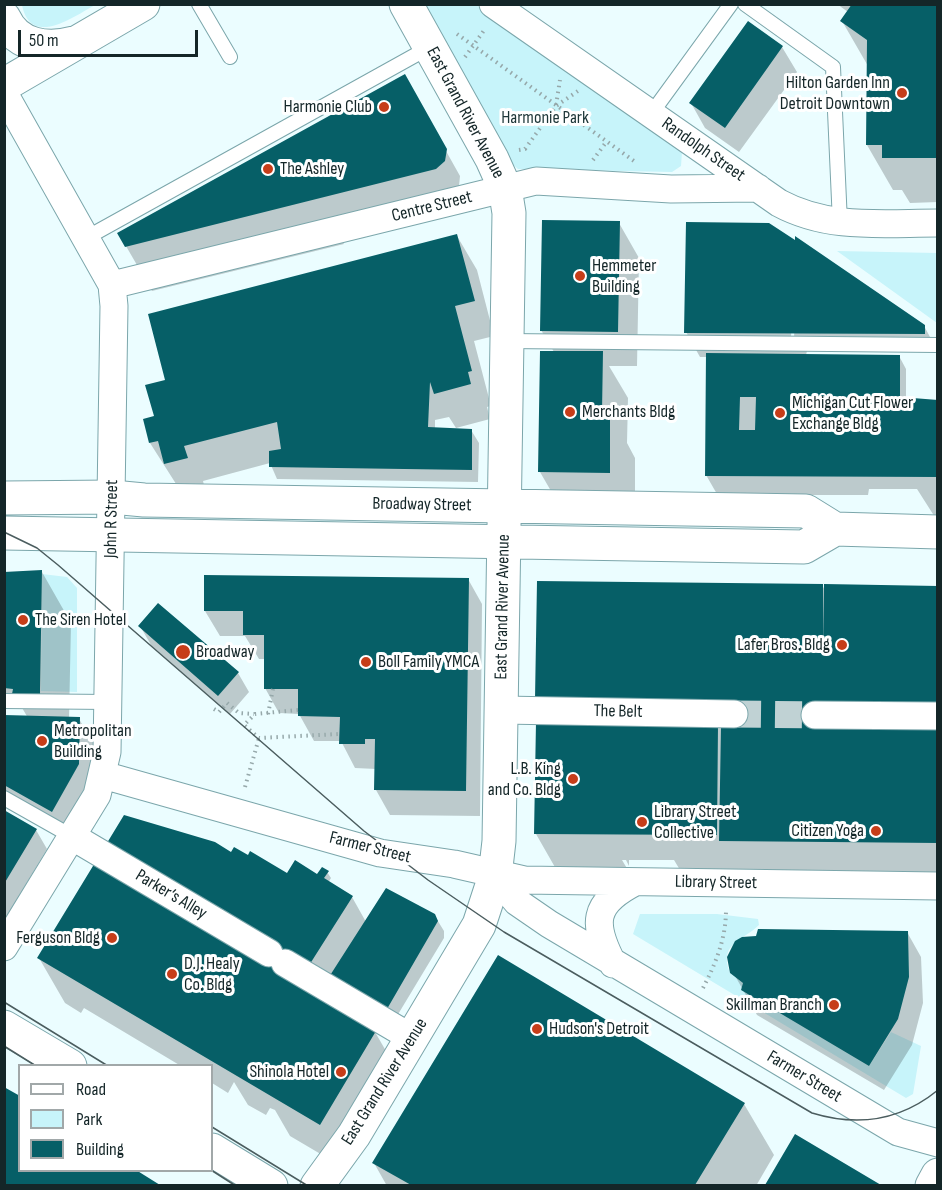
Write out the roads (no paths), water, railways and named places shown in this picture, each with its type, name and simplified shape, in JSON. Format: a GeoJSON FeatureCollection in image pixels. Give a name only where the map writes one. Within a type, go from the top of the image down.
{"type":"FeatureCollection","features":[{"type":"Feature","properties":{"kind":"street"},"geometry":{"type":"LineString","coordinates":[[4,85],[143,4]]}},
{"type":"Feature","properties":{"kind":"street","name":"East Grand River Avenue"},"geometry":{"type":"LineString","coordinates":[[318,1185],[354,1135],[478,926],[495,876],[499,841],[509,213],[505,189],[439,38],[406,4]]}},
{"type":"Feature","properties":{"kind":"street","name":"Randolph Street"},"geometry":{"type":"LineString","coordinates":[[492,13],[651,114],[795,212],[840,223],[938,223]]}},
{"type":"Feature","properties":{"kind":"street"},"geometry":{"type":"LineString","coordinates":[[4,18],[19,38],[34,45],[65,46],[82,41]]}},
{"type":"Feature","properties":{"kind":"street","name":"John R Street"},"geometry":{"type":"LineString","coordinates":[[4,93],[112,285],[112,497],[107,752],[97,795],[4,947]]}},
{"type":"Feature","properties":{"kind":"street","name":"Centre Street"},"geometry":{"type":"LineString","coordinates":[[112,285],[536,182],[671,189],[758,188]]}},
{"type":"Feature","properties":{"kind":"street","name":"Broadway Street"},"geometry":{"type":"LineString","coordinates":[[4,498],[112,497],[155,501],[806,511],[835,529],[804,547],[4,533]]}},
{"type":"Feature","properties":{"kind":"street"},"geometry":{"type":"LineString","coordinates":[[835,529],[938,532]]}},
{"type":"Feature","properties":{"kind":"street","name":"The Belt"},"geometry":{"type":"LineString","coordinates":[[502,710],[734,714]]}},
{"type":"Feature","properties":{"kind":"street"},"geometry":{"type":"LineString","coordinates":[[815,715],[938,716]]}},
{"type":"Feature","properties":{"kind":"street","name":"Farmer Street"},"geometry":{"type":"LineString","coordinates":[[103,775],[380,853],[454,864],[495,876],[516,902],[613,964],[898,1132],[938,1143]]}},
{"type":"Feature","properties":{"kind":"street","name":"Parker’s Alley"},"geometry":{"type":"LineString","coordinates":[[73,837],[412,1038]]}},
{"type":"Feature","properties":{"kind":"street","name":"Library Street"},"geometry":{"type":"LineString","coordinates":[[495,876],[524,880],[938,886]]}},
{"type":"Feature","properties":{"kind":"street"},"geometry":{"type":"LineString","coordinates":[[613,964],[600,939],[598,919],[606,904],[618,891],[635,882]]}},
{"type":"Feature","properties":{"kind":"street"},"geometry":{"type":"LineString","coordinates":[[4,1027],[68,1064]]}},
{"type":"Feature","properties":{"kind":"street"},"geometry":{"type":"LineString","coordinates":[[213,1151],[271,1185]]}},
{"type":"Feature","properties":{"kind":"street"},"geometry":{"type":"LineString","coordinates":[[932,1185],[938,1175]]}},
{"type":"Feature","properties":{"kind":"lane"},"geometry":{"type":"LineString","coordinates":[[199,4],[230,57]]}},
{"type":"Feature","properties":{"kind":"lane"},"geometry":{"type":"LineString","coordinates":[[651,114],[731,4]]}},
{"type":"Feature","properties":{"kind":"lane"},"geometry":{"type":"LineString","coordinates":[[745,4],[833,67],[840,223]]}},
{"type":"Feature","properties":{"kind":"lane"},"geometry":{"type":"LineString","coordinates":[[86,238],[439,38]]}},
{"type":"Feature","properties":{"kind":"lane"},"geometry":{"type":"LineString","coordinates":[[506,341],[938,345]]}},
{"type":"Feature","properties":{"kind":"lane"},"geometry":{"type":"LineString","coordinates":[[4,701],[108,702]]}},
{"type":"Feature","properties":{"kind":"lane"},"geometry":{"type":"LineString","coordinates":[[4,798],[73,837]]}},
{"type":"Feature","properties":{"kind":"tunnel"},"geometry":{"type":"LineString","coordinates":[[734,714],[815,715]]}},
{"type":"Feature","properties":{"kind":"tram line"},"geometry":{"type":"LineString","coordinates":[[4,532],[37,548],[58,565],[364,831],[428,880],[504,932],[812,1113],[846,1120],[878,1118],[909,1109],[938,1090]]}},
{"type":"Feature","properties":{"kind":"tram line"},"geometry":{"type":"LineString","coordinates":[[4,1002],[105,1064]]}},
{"type":"Feature","properties":{"kind":"tram line"},"geometry":{"type":"LineString","coordinates":[[4,1046],[33,1064]]}},
{"type":"Feature","properties":{"kind":"tram line"},"geometry":{"type":"LineString","coordinates":[[213,1128],[308,1186]]}},
{"type":"Feature","properties":{"kind":"tram line"},"geometry":{"type":"LineString","coordinates":[[213,1171],[236,1186]]}},
{"type":"Feature","properties":{"kind":"place","name":"Hilton Garden Inn Detroit Downtown"},"geometry":{"type":"Point","coordinates":[902,93]}},
{"type":"Feature","properties":{"kind":"place","name":"Harmonie Club"},"geometry":{"type":"Point","coordinates":[384,107]}},
{"type":"Feature","properties":{"kind":"place","name":"The Ashley"},"geometry":{"type":"Point","coordinates":[268,169]}},
{"type":"Feature","properties":{"kind":"place","name":"Hemmeter Building"},"geometry":{"type":"Point","coordinates":[580,276]}},
{"type":"Feature","properties":{"kind":"place","name":"Merchants Bldg"},"geometry":{"type":"Point","coordinates":[570,412]}},
{"type":"Feature","properties":{"kind":"place","name":"Michigan Cut Flower Exchange Bldg"},"geometry":{"type":"Point","coordinates":[780,413]}},
{"type":"Feature","properties":{"kind":"place","name":"The Siren Hotel"},"geometry":{"type":"Point","coordinates":[23,620]}},
{"type":"Feature","properties":{"kind":"place","name":"Lafer Bros. Bldg"},"geometry":{"type":"Point","coordinates":[842,645]}},
{"type":"Feature","properties":{"kind":"place","name":"Broadway"},"geometry":{"type":"Point","coordinates":[183,652]}},
{"type":"Feature","properties":{"kind":"place","name":"Boll Family YMCA"},"geometry":{"type":"Point","coordinates":[366,662]}},
{"type":"Feature","properties":{"kind":"place","name":"Metropolitan Building"},"geometry":{"type":"Point","coordinates":[42,741]}},
{"type":"Feature","properties":{"kind":"place","name":"L.B. King and Co. Bldg"},"geometry":{"type":"Point","coordinates":[573,779]}},
{"type":"Feature","properties":{"kind":"place","name":"Library Street Collective"},"geometry":{"type":"Point","coordinates":[642,822]}},
{"type":"Feature","properties":{"kind":"place","name":"Citizen Yoga"},"geometry":{"type":"Point","coordinates":[876,831]}},
{"type":"Feature","properties":{"kind":"place","name":"Ferguson Bldg"},"geometry":{"type":"Point","coordinates":[112,938]}},
{"type":"Feature","properties":{"kind":"place","name":"D.J. Healy Co. Bldg"},"geometry":{"type":"Point","coordinates":[172,974]}},
{"type":"Feature","properties":{"kind":"place","name":"Skillman Branch"},"geometry":{"type":"Point","coordinates":[834,1005]}},
{"type":"Feature","properties":{"kind":"place","name":"Hudson's Detroit"},"geometry":{"type":"Point","coordinates":[537,1029]}},
{"type":"Feature","properties":{"kind":"place","name":"Shinola Hotel"},"geometry":{"type":"Point","coordinates":[341,1072]}},
{"type":"Feature","properties":{"kind":"park label","name":"Harmonie Park"},"geometry":{"type":"Point","coordinates":[545,118]}}]}
